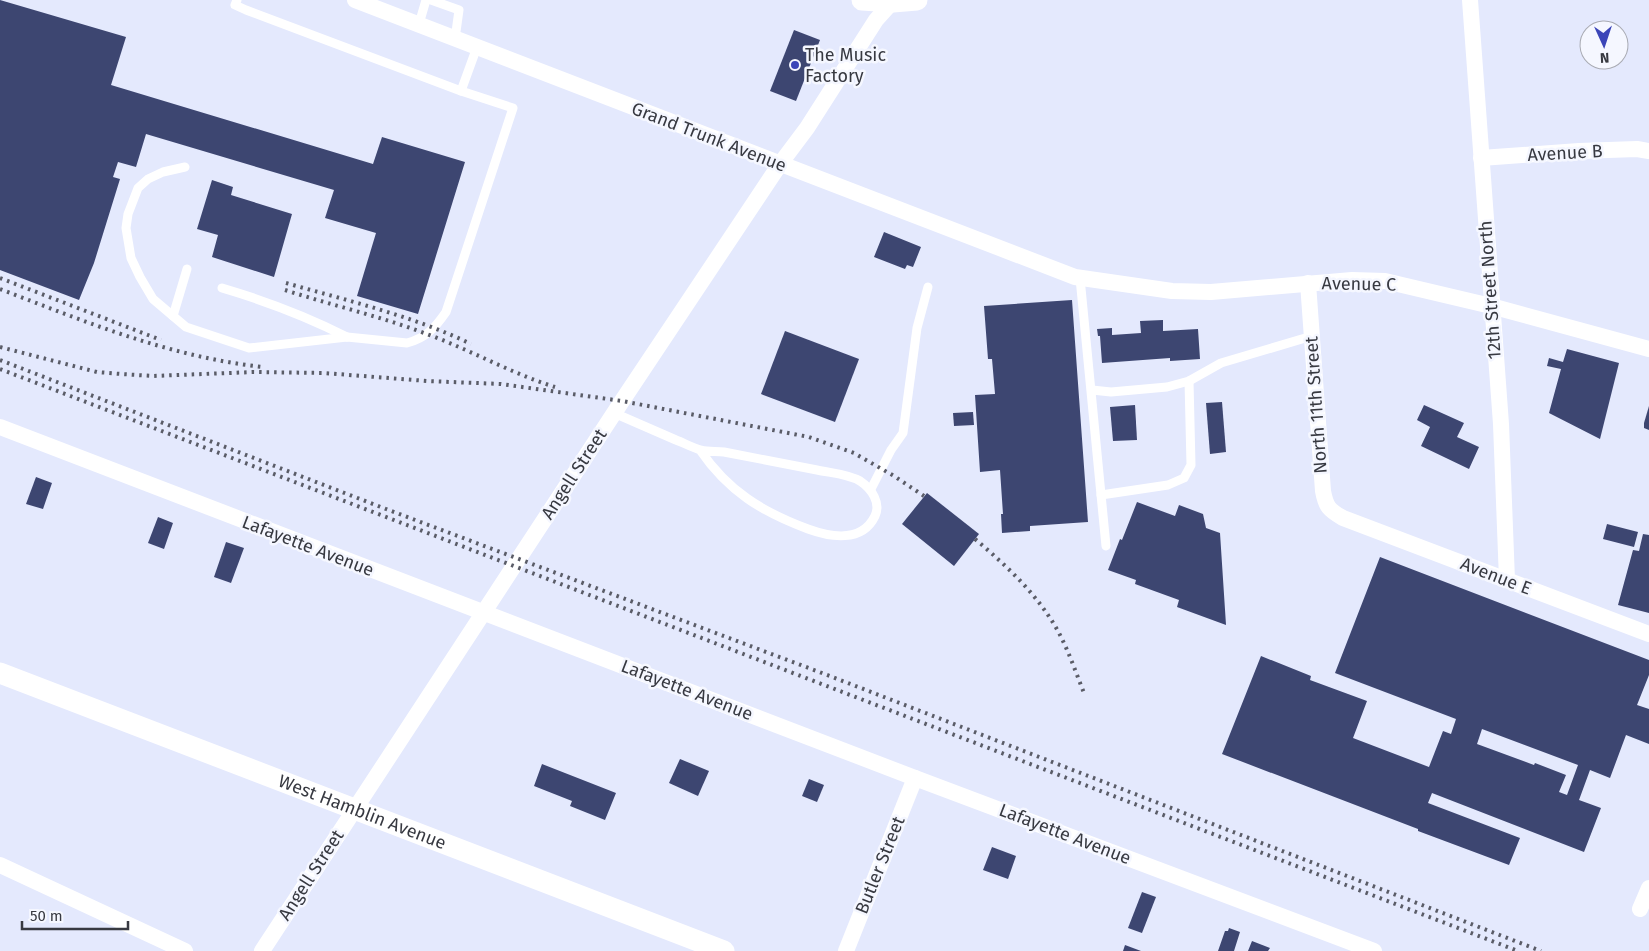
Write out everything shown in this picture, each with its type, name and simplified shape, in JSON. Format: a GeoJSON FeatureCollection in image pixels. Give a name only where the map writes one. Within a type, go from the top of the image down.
{"type":"FeatureCollection","features":[{"type":"Feature","properties":{"kind":"street"},"geometry":{"type":"LineString","coordinates":[[862,0],[917,0]]}},
{"type":"Feature","properties":{"kind":"street","name":"12th Street North"},"geometry":{"type":"LineString","coordinates":[[1470,0],[1501,424],[1507,580]]}},
{"type":"Feature","properties":{"kind":"street","name":"Angell Street"},"geometry":{"type":"LineString","coordinates":[[262,951],[614,413],[780,164],[807,128],[876,20],[894,1]]}},
{"type":"Feature","properties":{"kind":"street","name":"Grand Trunk Avenue"},"geometry":{"type":"LineString","coordinates":[[365,2],[476,47],[1062,272]]}},
{"type":"Feature","properties":{"kind":"street","name":"Avenue B"},"geometry":{"type":"LineString","coordinates":[[1481,158],[1579,151],[1637,149],[1649,151]]}},
{"type":"Feature","properties":{"kind":"street","name":"Avenue C"},"geometry":{"type":"LineString","coordinates":[[1062,272],[1080,278],[1172,291],[1211,292],[1352,280],[1385,281],[1491,306],[1649,350]]}},
{"type":"Feature","properties":{"kind":"street","name":"North 11th Street"},"geometry":{"type":"LineString","coordinates":[[1308,283],[1323,491],[1325,503],[1331,511],[1342,518]]}},
{"type":"Feature","properties":{"kind":"street","name":"Lafayette Avenue"},"geometry":{"type":"LineString","coordinates":[[0,427],[915,778],[1374,951]]}},
{"type":"Feature","properties":{"kind":"street","name":"Avenue E"},"geometry":{"type":"LineString","coordinates":[[1342,518],[1649,634]]}},
{"type":"Feature","properties":{"kind":"street","name":"West Hamblin Avenue"},"geometry":{"type":"LineString","coordinates":[[0,673],[724,951]]}},
{"type":"Feature","properties":{"kind":"street","name":"Butler Street"},"geometry":{"type":"LineString","coordinates":[[846,951],[915,778]]}},
{"type":"Feature","properties":{"kind":"street"},"geometry":{"type":"LineString","coordinates":[[0,866],[185,951]]}},
{"type":"Feature","properties":{"kind":"street"},"geometry":{"type":"LineString","coordinates":[[1640,908],[1649,888]]}},
{"type":"Feature","properties":{"kind":"lane"},"geometry":{"type":"LineString","coordinates":[[185,167],[163,172],[148,179],[138,188],[128,214],[126,228],[131,258],[140,277],[154,299],[186,327],[249,348],[347,337],[407,343],[428,334],[436,328],[446,312],[513,108],[460,91],[246,10],[235,5],[238,0]]}},
{"type":"Feature","properties":{"kind":"lane"},"geometry":{"type":"LineString","coordinates":[[419,24],[426,0]]}},
{"type":"Feature","properties":{"kind":"lane"},"geometry":{"type":"LineString","coordinates":[[431,0],[459,10],[456,39]]}},
{"type":"Feature","properties":{"kind":"lane"},"geometry":{"type":"LineString","coordinates":[[460,91],[476,47]]}},
{"type":"Feature","properties":{"kind":"lane"},"geometry":{"type":"LineString","coordinates":[[173,316],[188,270]]}},
{"type":"Feature","properties":{"kind":"lane"},"geometry":{"type":"LineString","coordinates":[[1080,278],[1106,546]]}},
{"type":"Feature","properties":{"kind":"lane"},"geometry":{"type":"LineString","coordinates":[[871,489],[891,450],[903,433],[917,328],[928,287]]}},
{"type":"Feature","properties":{"kind":"lane"},"geometry":{"type":"LineString","coordinates":[[222,288],[268,302],[312,319],[347,337]]}},
{"type":"Feature","properties":{"kind":"lane"},"geometry":{"type":"LineString","coordinates":[[1092,390],[1111,392],[1167,387],[1189,381],[1221,363],[1312,336]]}},
{"type":"Feature","properties":{"kind":"lane"},"geometry":{"type":"LineString","coordinates":[[1101,494],[1168,485],[1184,478],[1190,465],[1189,381]]}},
{"type":"Feature","properties":{"kind":"lane"},"geometry":{"type":"LineString","coordinates":[[614,413],[700,450],[721,452],[844,475],[859,481],[871,489],[876,501],[876,514],[869,526],[858,533],[842,537],[821,533],[792,523],[760,508],[741,494],[714,470],[700,450]]}},
{"type":"Feature","properties":{"kind":"building"},"geometry":{"type":"Polygon","coordinates":[[[0,0],[126,37],[111,85],[373,164],[382,137],[465,162],[418,314],[357,296],[376,233],[325,218],[334,190],[146,134],[136,167],[118,162],[113,177],[120,179],[94,263],[79,300],[0,270],[0,0]]]}},
{"type":"Feature","properties":{"kind":"building","name":"The Music Factory"},"geometry":{"type":"Polygon","coordinates":[[[794,30],[820,40],[796,101],[770,91],[794,30]]]}},
{"type":"Feature","properties":{"kind":"building"},"geometry":{"type":"Polygon","coordinates":[[[212,180],[233,187],[231,195],[292,214],[274,277],[212,257],[218,235],[197,229],[212,180]]]}},
{"type":"Feature","properties":{"kind":"building"},"geometry":{"type":"Polygon","coordinates":[[[884,232],[921,247],[913,267],[907,265],[905,269],[874,257],[884,232]]]}},
{"type":"Feature","properties":{"kind":"building"},"geometry":{"type":"Polygon","coordinates":[[[1072,300],[1088,522],[1030,526],[1030,531],[1002,533],[1001,514],[1003,514],[1000,470],[980,472],[975,395],[995,394],[992,359],[988,359],[984,306],[1072,300]]]}},
{"type":"Feature","properties":{"kind":"building"},"geometry":{"type":"Polygon","coordinates":[[[1163,320],[1163,331],[1198,329],[1200,359],[1170,361],[1170,358],[1102,363],[1100,336],[1098,336],[1097,329],[1112,328],[1112,335],[1141,333],[1140,321],[1163,320]]]}},
{"type":"Feature","properties":{"kind":"building"},"geometry":{"type":"Polygon","coordinates":[[[785,331],[859,359],[835,422],[761,394],[785,331]]]}},
{"type":"Feature","properties":{"kind":"building"},"geometry":{"type":"Polygon","coordinates":[[[1567,349],[1619,363],[1600,439],[1549,413],[1561,369],[1547,366],[1549,358],[1563,362],[1567,349]]]}},
{"type":"Feature","properties":{"kind":"building"},"geometry":{"type":"Polygon","coordinates":[[[1222,402],[1226,452],[1210,454],[1206,403],[1222,402]]]}},
{"type":"Feature","properties":{"kind":"building"},"geometry":{"type":"Polygon","coordinates":[[[1135,405],[1137,440],[1113,441],[1110,407],[1135,405]]]}},
{"type":"Feature","properties":{"kind":"building"},"geometry":{"type":"Polygon","coordinates":[[[1424,405],[1464,423],[1457,437],[1479,447],[1469,469],[1421,446],[1430,427],[1417,420],[1424,405]]]}},
{"type":"Feature","properties":{"kind":"building"},"geometry":{"type":"Polygon","coordinates":[[[1649,406],[1649,430],[1644,428],[1644,423],[1649,406]]]}},
{"type":"Feature","properties":{"kind":"building"},"geometry":{"type":"Polygon","coordinates":[[[973,412],[974,425],[954,426],[953,413],[973,412]]]}},
{"type":"Feature","properties":{"kind":"building"},"geometry":{"type":"Polygon","coordinates":[[[36,477],[52,483],[43,509],[26,504],[36,477]]]}},
{"type":"Feature","properties":{"kind":"building"},"geometry":{"type":"Polygon","coordinates":[[[927,493],[979,534],[954,566],[902,524],[927,493]]]}},
{"type":"Feature","properties":{"kind":"building"},"geometry":{"type":"Polygon","coordinates":[[[1137,502],[1175,516],[1179,505],[1203,514],[1206,528],[1220,533],[1226,625],[1177,607],[1179,600],[1135,584],[1136,580],[1108,570],[1137,502]]]}},
{"type":"Feature","properties":{"kind":"building"},"geometry":{"type":"Polygon","coordinates":[[[158,517],[173,523],[164,549],[148,543],[158,517]]]}},
{"type":"Feature","properties":{"kind":"building"},"geometry":{"type":"Polygon","coordinates":[[[1607,524],[1638,532],[1634,547],[1603,539],[1607,524]]]}},
{"type":"Feature","properties":{"kind":"building"},"geometry":{"type":"Polygon","coordinates":[[[1643,534],[1649,535],[1649,613],[1618,605],[1633,550],[1639,551],[1643,534]]]}},
{"type":"Feature","properties":{"kind":"building"},"geometry":{"type":"Polygon","coordinates":[[[226,542],[244,548],[231,583],[214,577],[226,542]]]}},
{"type":"Feature","properties":{"kind":"building"},"geometry":{"type":"Polygon","coordinates":[[[1380,557],[1649,660],[1649,675],[1637,705],[1649,709],[1649,744],[1626,735],[1610,778],[1590,770],[1579,800],[1601,808],[1584,852],[1432,793],[1428,803],[1520,838],[1509,865],[1222,754],[1261,656],[1311,676],[1310,680],[1367,701],[1353,738],[1429,767],[1443,731],[1451,734],[1456,719],[1335,673],[1380,557]],[[1482,729],[1477,744],[1566,775],[1559,792],[1567,795],[1578,765],[1482,729]]]}},
{"type":"Feature","properties":{"kind":"building"},"geometry":{"type":"Polygon","coordinates":[[[680,759],[709,771],[698,796],[669,783],[680,759]]]}},
{"type":"Feature","properties":{"kind":"building"},"geometry":{"type":"Polygon","coordinates":[[[542,764],[616,793],[605,820],[570,806],[572,801],[534,786],[542,764]]]}},
{"type":"Feature","properties":{"kind":"building"},"geometry":{"type":"Polygon","coordinates":[[[809,779],[824,785],[817,802],[802,796],[809,779]]]}},
{"type":"Feature","properties":{"kind":"building"},"geometry":{"type":"Polygon","coordinates":[[[992,847],[1016,856],[1008,879],[983,870],[992,847]]]}},
{"type":"Feature","properties":{"kind":"building"},"geometry":{"type":"Polygon","coordinates":[[[1142,892],[1156,897],[1142,933],[1128,928],[1142,892]]]}},
{"type":"Feature","properties":{"kind":"building"},"geometry":{"type":"Polygon","coordinates":[[[1229,928],[1240,932],[1234,951],[1218,951],[1225,931],[1228,931],[1229,928]]]}},
{"type":"Feature","properties":{"kind":"building"},"geometry":{"type":"Polygon","coordinates":[[[1252,941],[1270,948],[1268,951],[1248,951],[1252,941]]]}},
{"type":"Feature","properties":{"kind":"building"},"geometry":{"type":"Polygon","coordinates":[[[1125,945],[1141,951],[1123,951],[1125,945]]]}},
{"type":"Feature","properties":{"kind":"railway"},"geometry":{"type":"LineString","coordinates":[[0,278],[161,340]]}},
{"type":"Feature","properties":{"kind":"railway"},"geometry":{"type":"LineString","coordinates":[[286,283],[404,317],[471,344]]}},
{"type":"Feature","properties":{"kind":"railway"},"geometry":{"type":"LineString","coordinates":[[0,289],[96,326],[162,347],[229,362],[263,367]]}},
{"type":"Feature","properties":{"kind":"railway"},"geometry":{"type":"LineString","coordinates":[[285,290],[441,339],[522,375],[555,387]]}},
{"type":"Feature","properties":{"kind":"railway"},"geometry":{"type":"LineString","coordinates":[[0,347],[97,372],[153,376],[254,372],[324,373],[427,381],[501,384],[622,401],[809,437],[854,453],[924,496]]}},
{"type":"Feature","properties":{"kind":"railway"},"geometry":{"type":"LineString","coordinates":[[0,360],[386,509],[822,673],[1541,951]]}},
{"type":"Feature","properties":{"kind":"railway"},"geometry":{"type":"LineString","coordinates":[[0,369],[1518,951]]}},
{"type":"Feature","properties":{"kind":"railway"},"geometry":{"type":"LineString","coordinates":[[975,539],[999,560],[1042,606],[1063,640],[1084,693]]}},
{"type":"Feature","properties":{"kind":"place","name":"The Music Factory"},"geometry":{"type":"Point","coordinates":[795,65]}}]}
